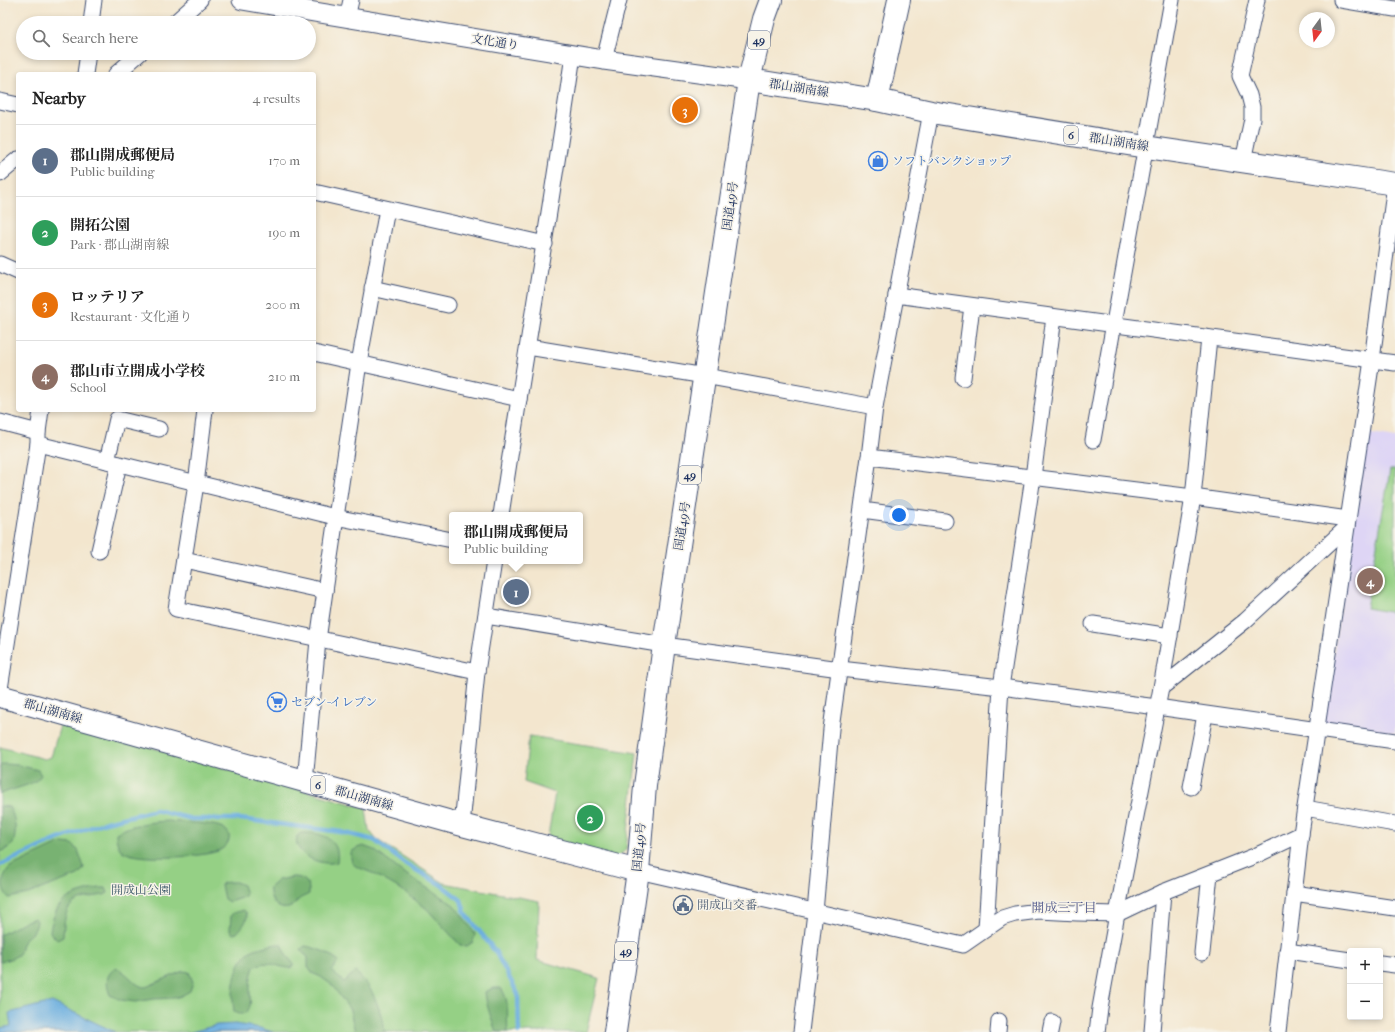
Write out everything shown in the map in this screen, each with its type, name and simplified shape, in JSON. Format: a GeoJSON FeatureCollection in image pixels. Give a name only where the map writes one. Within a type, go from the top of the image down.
{"type":"FeatureCollection","features":[{"type":"Feature","properties":{"kind":"main road","name":"国道49号"},"geometry":{"type":"LineString","coordinates":[[615,1032],[638,871],[645,786],[664,645],[749,80],[764,19],[771,0]]}},
{"type":"Feature","properties":{"kind":"main road"},"geometry":{"type":"LineString","coordinates":[[876,100],[899,0]]}},
{"type":"Feature","properties":{"kind":"main road","name":"郡山湖南線"},"geometry":{"type":"LineString","coordinates":[[749,80],[876,100],[931,112],[1146,147],[1395,184]]}},
{"type":"Feature","properties":{"kind":"main road","name":"郡山湖南線"},"geometry":{"type":"LineString","coordinates":[[0,696],[305,782],[638,871]]}},
{"type":"Feature","properties":{"kind":"street"},"geometry":{"type":"LineString","coordinates":[[92,16],[94,0]]}},
{"type":"Feature","properties":{"kind":"street"},"geometry":{"type":"LineString","coordinates":[[182,16],[200,0]]}},
{"type":"Feature","properties":{"kind":"street","name":"文化通り"},"geometry":{"type":"LineString","coordinates":[[242,0],[572,55],[749,80]]}},
{"type":"Feature","properties":{"kind":"street"},"geometry":{"type":"LineString","coordinates":[[347,18],[351,0]]}},
{"type":"Feature","properties":{"kind":"street"},"geometry":{"type":"LineString","coordinates":[[604,60],[618,0]]}},
{"type":"Feature","properties":{"kind":"street"},"geometry":{"type":"LineString","coordinates":[[1093,440],[1172,0]]}},
{"type":"Feature","properties":{"kind":"street"},"geometry":{"type":"LineString","coordinates":[[1244,161],[1252,119],[1252,107],[1249,95],[1240,76],[1257,0]]}},
{"type":"Feature","properties":{"kind":"street"},"geometry":{"type":"LineString","coordinates":[[1342,0],[1395,9]]}},
{"type":"Feature","properties":{"kind":"street"},"geometry":{"type":"LineString","coordinates":[[501,512],[545,244],[572,55]]}},
{"type":"Feature","properties":{"kind":"street"},"geometry":{"type":"LineString","coordinates":[[85,72],[87,60]]}},
{"type":"Feature","properties":{"kind":"street"},"geometry":{"type":"LineString","coordinates":[[118,72],[132,60]]}},
{"type":"Feature","properties":{"kind":"street"},"geometry":{"type":"LineString","coordinates":[[0,101],[16,105]]}},
{"type":"Feature","properties":{"kind":"street"},"geometry":{"type":"LineString","coordinates":[[801,1032],[815,912],[831,729],[870,457],[875,407],[931,112]]}},
{"type":"Feature","properties":{"kind":"street"},"geometry":{"type":"LineString","coordinates":[[0,174],[16,161]]}},
{"type":"Feature","properties":{"kind":"street"},"geometry":{"type":"LineString","coordinates":[[1278,1032],[1301,834],[1372,360],[1395,184]]}},
{"type":"Feature","properties":{"kind":"street"},"geometry":{"type":"LineString","coordinates":[[316,192],[545,244]]}},
{"type":"Feature","properties":{"kind":"street"},"geometry":{"type":"LineString","coordinates":[[305,782],[318,640],[325,591],[359,363],[387,209]]}},
{"type":"Feature","properties":{"kind":"street"},"geometry":{"type":"LineString","coordinates":[[0,264],[16,271]]}},
{"type":"Feature","properties":{"kind":"street"},"geometry":{"type":"LineString","coordinates":[[372,288],[448,305]]}},
{"type":"Feature","properties":{"kind":"street"},"geometry":{"type":"LineString","coordinates":[[896,295],[1395,363]]}},
{"type":"Feature","properties":{"kind":"street"},"geometry":{"type":"LineString","coordinates":[[963,378],[972,306]]}},
{"type":"Feature","properties":{"kind":"street"},"geometry":{"type":"LineString","coordinates":[[986,929],[1001,687],[1033,477],[1054,317]]}},
{"type":"Feature","properties":{"kind":"street"},"geometry":{"type":"LineString","coordinates":[[1097,1032],[1116,914],[1158,707],[1193,496],[1209,338]]}},
{"type":"Feature","properties":{"kind":"street"},"geometry":{"type":"LineString","coordinates":[[528,346],[875,407]]}},
{"type":"Feature","properties":{"kind":"street"},"geometry":{"type":"LineString","coordinates":[[316,353],[519,399]]}},
{"type":"Feature","properties":{"kind":"street"},"geometry":{"type":"LineString","coordinates":[[0,689],[41,412]]}},
{"type":"Feature","properties":{"kind":"street"},"geometry":{"type":"LineString","coordinates":[[205,412],[196,484],[176,609],[318,640],[477,672]]}},
{"type":"Feature","properties":{"kind":"street"},"geometry":{"type":"LineString","coordinates":[[99,551],[113,463],[118,419],[159,430]]}},
{"type":"Feature","properties":{"kind":"street"},"geometry":{"type":"LineString","coordinates":[[0,422],[38,438],[113,463],[336,517],[449,539]]}},
{"type":"Feature","properties":{"kind":"street"},"geometry":{"type":"LineString","coordinates":[[870,457],[1193,496],[1347,523]]}},
{"type":"Feature","properties":{"kind":"street"},"geometry":{"type":"LineString","coordinates":[[862,510],[945,521]]}},
{"type":"Feature","properties":{"kind":"street"},"geometry":{"type":"LineString","coordinates":[[1161,688],[1245,621],[1347,523]]}},
{"type":"Feature","properties":{"kind":"street"},"geometry":{"type":"LineString","coordinates":[[184,560],[325,591]]}},
{"type":"Feature","properties":{"kind":"street"},"geometry":{"type":"LineString","coordinates":[[462,825],[477,672],[494,564]]}},
{"type":"Feature","properties":{"kind":"street"},"geometry":{"type":"LineString","coordinates":[[486,616],[664,645],[840,669],[1001,687],[1158,707],[1316,731],[1395,741]]}},
{"type":"Feature","properties":{"kind":"street"},"geometry":{"type":"LineString","coordinates":[[1093,624],[1170,636]]}},
{"type":"Feature","properties":{"kind":"street"},"geometry":{"type":"LineString","coordinates":[[1191,787],[1205,715]]}},
{"type":"Feature","properties":{"kind":"street"},"geometry":{"type":"LineString","coordinates":[[1305,808],[1395,824]]}},
{"type":"Feature","properties":{"kind":"street"},"geometry":{"type":"LineString","coordinates":[[638,871],[963,945],[1002,918],[1014,914],[1039,911],[1116,914],[1163,892],[1257,855],[1301,834]]}},
{"type":"Feature","properties":{"kind":"street"},"geometry":{"type":"LineString","coordinates":[[1202,953],[1210,874]]}},
{"type":"Feature","properties":{"kind":"street"},"geometry":{"type":"LineString","coordinates":[[1152,1032],[1163,892]]}},
{"type":"Feature","properties":{"kind":"street"},"geometry":{"type":"LineString","coordinates":[[1294,893],[1395,908]]}},
{"type":"Feature","properties":{"kind":"street"},"geometry":{"type":"LineString","coordinates":[[1288,952],[1347,960]]}},
{"type":"Feature","properties":{"kind":"street"},"geometry":{"type":"LineString","coordinates":[[1383,963],[1395,965]]}},
{"type":"Feature","properties":{"kind":"shaded area"},"geometry":{"type":"Polygon","coordinates":[[[1367,433],[1395,438],[1395,733],[1323,723],[1367,433]]]}},
{"type":"Feature","properties":{"kind":"green space"},"geometry":{"type":"Polygon","coordinates":[[[1390,470],[1395,470],[1395,613],[1366,608],[1390,470]]]}},
{"type":"Feature","properties":{"kind":"green space","name":"開成山公園"},"geometry":{"type":"Polygon","coordinates":[[[61,722],[366,808],[369,830],[376,839],[444,883],[539,901],[537,960],[599,978],[586,1032],[0,1032],[0,747],[45,759],[51,757],[61,722]]]}},
{"type":"Feature","properties":{"kind":"green space"},"geometry":{"type":"Polygon","coordinates":[[[529,736],[637,753],[626,849],[617,859],[547,843],[555,793],[524,782],[529,736]]]}},
{"type":"Feature","properties":{"kind":"green space"},"geometry":{"type":"Polygon","coordinates":[[[4,764],[18,765],[38,770],[41,775],[37,780],[30,784],[0,794],[0,766],[4,764]]]}},
{"type":"Feature","properties":{"kind":"green space"},"geometry":{"type":"Polygon","coordinates":[[[0,806],[9,807],[14,820],[15,835],[13,844],[0,852],[0,806]]]}},
{"type":"Feature","properties":{"kind":"green space"},"geometry":{"type":"Polygon","coordinates":[[[168,821],[218,826],[227,831],[229,834],[229,841],[225,847],[218,851],[198,855],[153,857],[128,854],[121,850],[116,833],[128,827],[141,824],[168,821]]]}},
{"type":"Feature","properties":{"kind":"green space"},"geometry":{"type":"Polygon","coordinates":[[[301,833],[322,835],[333,842],[336,847],[337,862],[324,863],[316,861],[304,854],[299,849],[297,843],[297,836],[301,833]]]}},
{"type":"Feature","properties":{"kind":"green space"},"geometry":{"type":"Polygon","coordinates":[[[61,843],[72,844],[78,850],[84,867],[82,871],[78,875],[28,894],[9,898],[4,890],[3,879],[10,867],[61,843]]]}},
{"type":"Feature","properties":{"kind":"green space"},"geometry":{"type":"Polygon","coordinates":[[[363,846],[374,850],[401,871],[454,905],[475,934],[473,942],[467,946],[460,945],[427,909],[402,890],[352,863],[351,852],[363,846]]]}},
{"type":"Feature","properties":{"kind":"green space"},"geometry":{"type":"Polygon","coordinates":[[[293,877],[306,881],[309,894],[299,899],[291,907],[282,908],[275,904],[272,900],[270,887],[278,880],[293,877]]]}},
{"type":"Feature","properties":{"kind":"green space"},"geometry":{"type":"Polygon","coordinates":[[[229,882],[236,882],[243,885],[246,894],[244,897],[229,902],[224,899],[221,885],[229,882]]]}},
{"type":"Feature","properties":{"kind":"green space"},"geometry":{"type":"Polygon","coordinates":[[[99,888],[106,888],[108,893],[77,901],[72,905],[65,916],[63,937],[57,940],[50,931],[56,911],[60,905],[72,896],[99,888]]]}},
{"type":"Feature","properties":{"kind":"green space"},"geometry":{"type":"Polygon","coordinates":[[[244,910],[247,919],[237,933],[233,934],[230,930],[231,915],[244,910]]]}},
{"type":"Feature","properties":{"kind":"green space"},"geometry":{"type":"Polygon","coordinates":[[[35,918],[37,921],[35,929],[24,940],[19,954],[14,958],[0,962],[0,935],[24,922],[35,918]]]}},
{"type":"Feature","properties":{"kind":"green space"},"geometry":{"type":"Polygon","coordinates":[[[281,944],[293,965],[291,968],[286,968],[264,963],[254,967],[250,981],[249,1008],[245,1013],[236,1013],[234,1011],[233,1004],[233,988],[237,971],[244,957],[252,950],[281,944]]]}},
{"type":"Feature","properties":{"kind":"green space"},"geometry":{"type":"Polygon","coordinates":[[[305,946],[323,951],[339,961],[331,971],[344,982],[355,972],[361,977],[367,984],[375,999],[385,1032],[355,1032],[350,1010],[332,985],[321,977],[312,973],[308,967],[308,957],[301,949],[305,946]]]}},
{"type":"Feature","properties":{"kind":"green space"},"geometry":{"type":"Polygon","coordinates":[[[116,968],[121,970],[142,987],[146,987],[183,971],[189,972],[193,982],[190,991],[174,998],[135,1002],[121,1000],[110,995],[108,987],[108,976],[112,970],[116,968]]]}},
{"type":"Feature","properties":{"kind":"green space"},"geometry":{"type":"Polygon","coordinates":[[[493,988],[501,988],[504,993],[508,1010],[508,1032],[496,1032],[485,992],[493,988]]]}},
{"type":"Feature","properties":{"kind":"water"},"geometry":{"type":"Polygon","coordinates":[[[52,1002],[115,1032],[0,1032],[0,1028],[11,1026],[9,1013],[52,1002]]]}},
{"type":"Feature","properties":{"kind":"water"},"geometry":{"type":"Polygon","coordinates":[[[235,1024],[260,1028],[273,1032],[191,1032],[217,1025],[235,1024]]]}},
{"type":"Feature","properties":{"kind":"waterway"},"geometry":{"type":"LineString","coordinates":[[0,865],[58,839],[106,822],[156,810],[192,819],[240,819],[341,832],[374,840],[406,864],[440,884],[461,900],[465,913],[495,951],[518,994],[519,1032]]}},
{"type":"Feature","properties":{"kind":"place","name":"ロッテリア"},"geometry":{"type":"Point","coordinates":[685,110]}},
{"type":"Feature","properties":{"kind":"place","name":"ソフトバンクショップ"},"geometry":{"type":"Point","coordinates":[878,161]}},
{"type":"Feature","properties":{"kind":"place","name":"郡山市立開成小学校"},"geometry":{"type":"Point","coordinates":[1370,581]}},
{"type":"Feature","properties":{"kind":"place","name":"郡山開成郵便局"},"geometry":{"type":"Point","coordinates":[516,592]}},
{"type":"Feature","properties":{"kind":"place","name":"セブン-イレブン"},"geometry":{"type":"Point","coordinates":[277,702]}},
{"type":"Feature","properties":{"kind":"place","name":"開拓公園"},"geometry":{"type":"Point","coordinates":[590,818]}},
{"type":"Feature","properties":{"kind":"place","name":"開成山交番"},"geometry":{"type":"Point","coordinates":[683,905]}},
{"type":"Feature","properties":{"kind":"district","name":"開成三丁目"},"geometry":{"type":"Point","coordinates":[1064,907]}}]}
